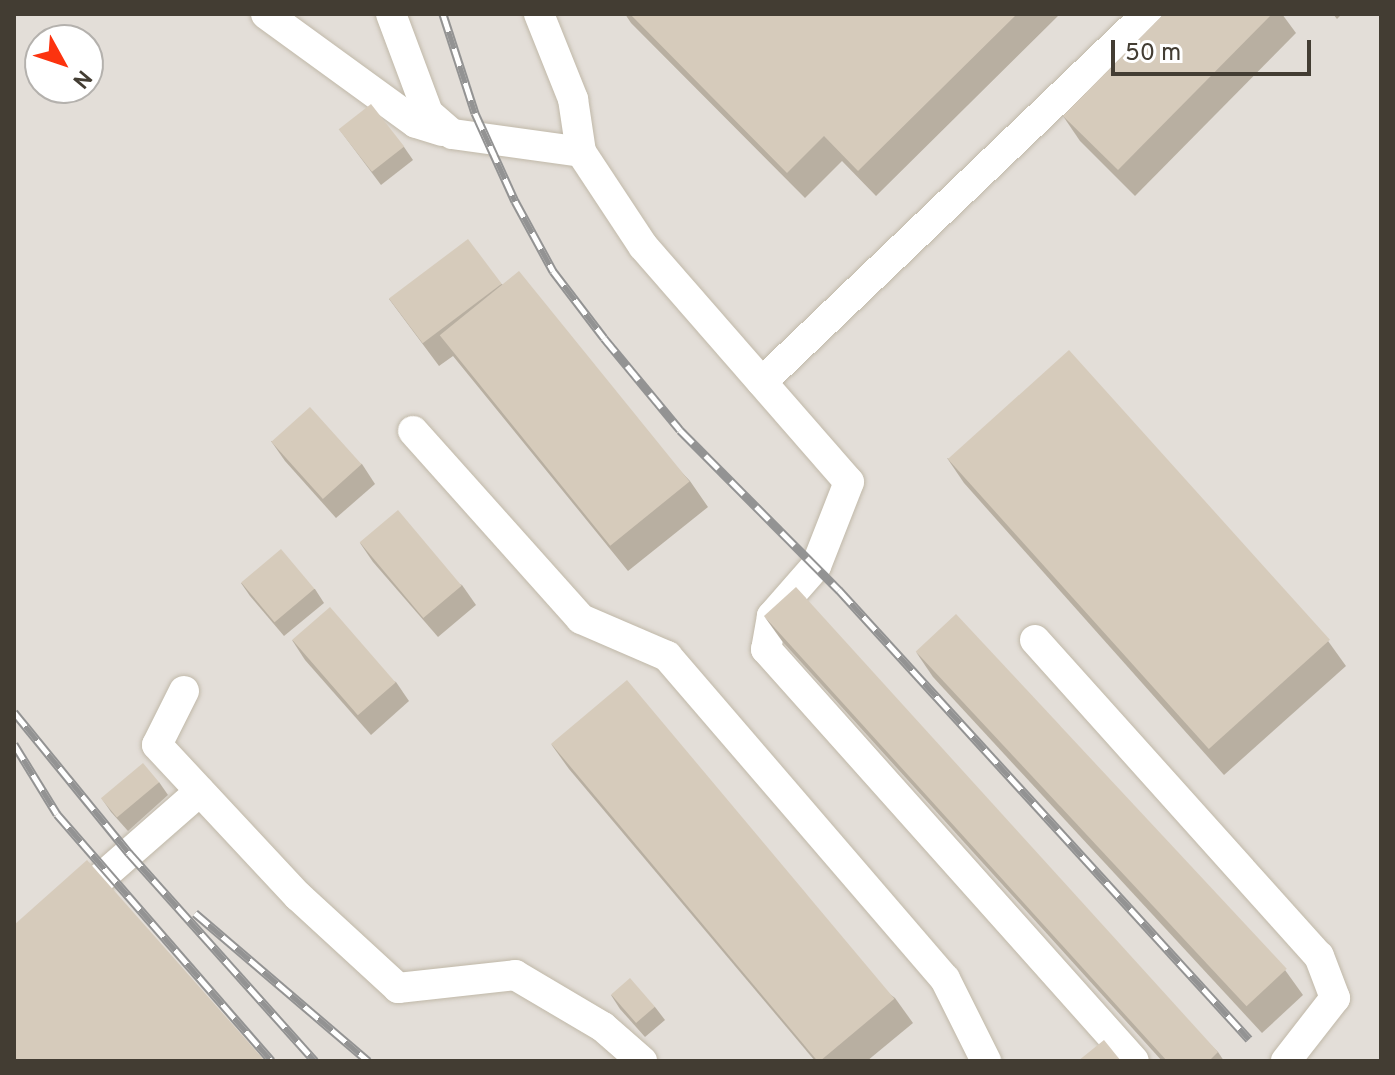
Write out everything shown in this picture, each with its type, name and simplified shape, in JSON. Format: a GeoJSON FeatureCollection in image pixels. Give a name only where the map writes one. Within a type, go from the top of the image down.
{"type":"FeatureCollection","features":[{"type":"Feature","properties":{"kind":"lane"},"geometry":{"type":"LineString","coordinates":[[266,14],[416,123],[452,134],[581,152]]}},
{"type":"Feature","properties":{"kind":"lane"},"geometry":{"type":"LineString","coordinates":[[391,14],[428,113],[452,134]]}},
{"type":"Feature","properties":{"kind":"lane"},"geometry":{"type":"LineString","coordinates":[[539,14],[573,99],[581,152],[643,246],[849,482],[816,566],[772,616],[766,649],[1134,1061]]}},
{"type":"Feature","properties":{"kind":"lane"},"geometry":{"type":"LineString","coordinates":[[762,382],[1147,14]]}},
{"type":"Feature","properties":{"kind":"lane"},"geometry":{"type":"LineString","coordinates":[[413,431],[581,619],[667,656],[945,979],[986,1061]]}},
{"type":"Feature","properties":{"kind":"lane"},"geometry":{"type":"LineString","coordinates":[[1035,640],[1319,956],[1335,998],[1286,1061]]}},
{"type":"Feature","properties":{"kind":"lane"},"geometry":{"type":"LineString","coordinates":[[184,691],[157,745],[298,896],[398,988],[515,975],[603,1027],[642,1061]]}},
{"type":"Feature","properties":{"kind":"lane"},"geometry":{"type":"LineString","coordinates":[[14,954],[200,791]]}},
{"type":"Feature","properties":{"kind":"shaded area"},"geometry":{"type":"Polygon","coordinates":[[[14,14],[1381,14],[1381,1060],[14,1061],[14,14]]]}},
{"type":"Feature","properties":{"kind":"building"},"geometry":{"type":"Polygon","coordinates":[[[630,14],[1017,14],[858,171],[824,136],[787,173],[630,14]]]}},
{"type":"Feature","properties":{"kind":"building"},"geometry":{"type":"Polygon","coordinates":[[[1164,14],[1272,14],[1118,170],[1063,116],[1164,14]]]}},
{"type":"Feature","properties":{"kind":"building"},"geometry":{"type":"Polygon","coordinates":[[[371,104],[404,147],[372,172],[339,129],[371,104]]]}},
{"type":"Feature","properties":{"kind":"building"},"geometry":{"type":"Polygon","coordinates":[[[468,239],[502,284],[423,343],[389,299],[468,239]]]}},
{"type":"Feature","properties":{"kind":"building"},"geometry":{"type":"Polygon","coordinates":[[[519,271],[690,482],[610,546],[440,335],[519,271]]]}},
{"type":"Feature","properties":{"kind":"building"},"geometry":{"type":"Polygon","coordinates":[[[1069,350],[1330,640],[1209,749],[948,459],[1069,350]]]}},
{"type":"Feature","properties":{"kind":"building"},"geometry":{"type":"Polygon","coordinates":[[[310,407],[362,464],[323,499],[271,442],[310,407]]]}},
{"type":"Feature","properties":{"kind":"building"},"geometry":{"type":"Polygon","coordinates":[[[398,510],[462,586],[423,618],[360,542],[398,510]]]}},
{"type":"Feature","properties":{"kind":"building"},"geometry":{"type":"Polygon","coordinates":[[[281,549],[314,589],[275,622],[241,582],[281,549]]]}},
{"type":"Feature","properties":{"kind":"building"},"geometry":{"type":"Polygon","coordinates":[[[796,587],[1218,1052],[1209,1061],[1167,1061],[764,616],[796,587]]]}},
{"type":"Feature","properties":{"kind":"building"},"geometry":{"type":"Polygon","coordinates":[[[330,607],[396,682],[358,715],[292,640],[330,607]]]}},
{"type":"Feature","properties":{"kind":"building"},"geometry":{"type":"Polygon","coordinates":[[[956,614],[1287,969],[1247,1006],[916,652],[956,614]]]}},
{"type":"Feature","properties":{"kind":"building"},"geometry":{"type":"Polygon","coordinates":[[[627,680],[894,999],[817,1061],[551,744],[627,680]]]}},
{"type":"Feature","properties":{"kind":"building"},"geometry":{"type":"Polygon","coordinates":[[[143,763],[159,782],[117,818],[101,798],[143,763]]]}},
{"type":"Feature","properties":{"kind":"building"},"geometry":{"type":"Polygon","coordinates":[[[87,860],[265,1061],[14,1061],[14,925],[87,860]]]}},
{"type":"Feature","properties":{"kind":"building"},"geometry":{"type":"Polygon","coordinates":[[[630,978],[655,1007],[636,1023],[611,994],[630,978]]]}},
{"type":"Feature","properties":{"kind":"building"},"geometry":{"type":"Polygon","coordinates":[[[1104,1040],[1121,1061],[1078,1061],[1104,1040]]]}},
{"type":"Feature","properties":{"kind":"railway"},"geometry":{"type":"LineString","coordinates":[[443,14],[475,113],[515,201],[553,271],[604,338],[680,430],[839,590],[1249,1039]]}},
{"type":"Feature","properties":{"kind":"railway"},"geometry":{"type":"LineString","coordinates":[[14,712],[129,853],[315,1061]]}},
{"type":"Feature","properties":{"kind":"railway"},"geometry":{"type":"LineString","coordinates":[[14,744],[57,814],[272,1061]]}},
{"type":"Feature","properties":{"kind":"railway"},"geometry":{"type":"LineString","coordinates":[[195,913],[368,1061]]}}]}
